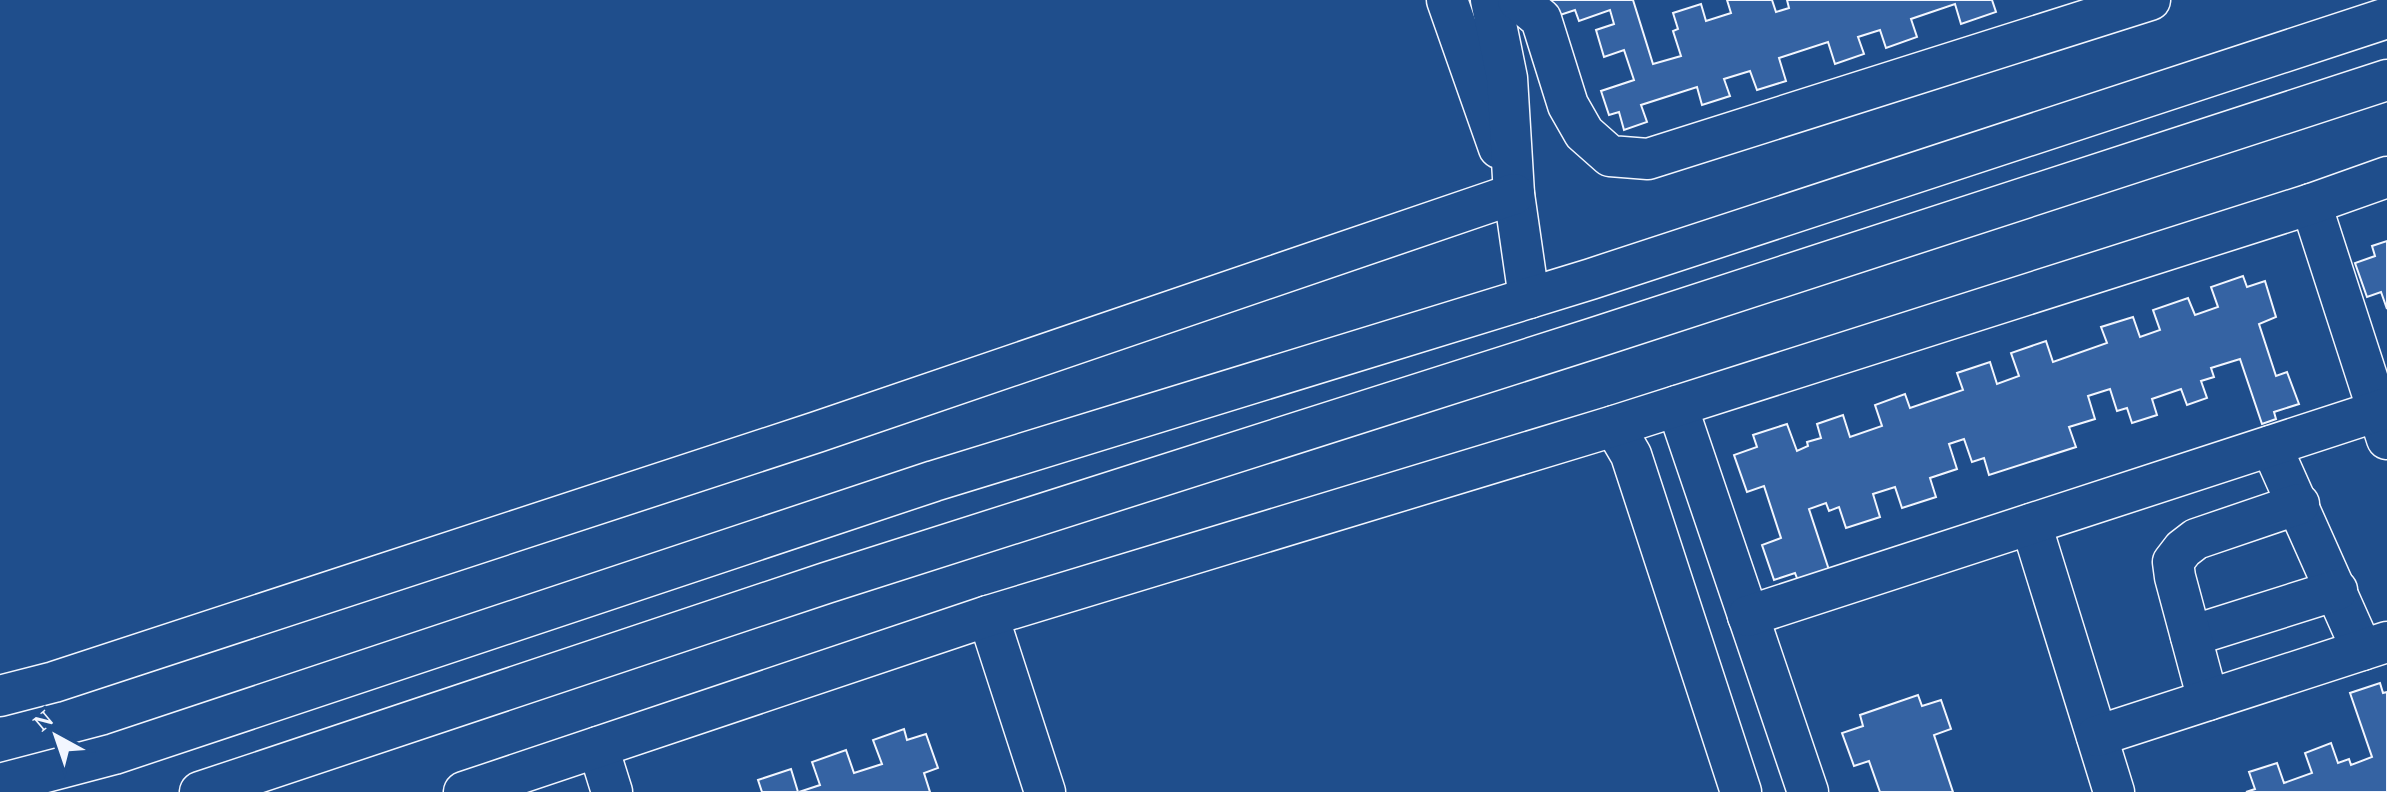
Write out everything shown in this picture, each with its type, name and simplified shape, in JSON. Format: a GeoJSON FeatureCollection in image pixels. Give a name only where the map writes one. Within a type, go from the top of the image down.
{"type":"FeatureCollection","features":[{"type":"Feature","properties":{"kind":"street"},"geometry":{"type":"LineString","coordinates":[[1447,0],[1514,194]]}},
{"type":"Feature","properties":{"kind":"street"},"geometry":{"type":"LineString","coordinates":[[1491,0],[1507,78],[1514,194],[1529,298]]}},
{"type":"Feature","properties":{"kind":"street"},"geometry":{"type":"LineString","coordinates":[[1518,0],[1541,19],[1568,105],[1584,133],[1610,156],[1648,159],[2150,0]]}},
{"type":"Feature","properties":{"kind":"street"},"geometry":{"type":"LineString","coordinates":[[0,784],[114,754],[934,481],[1529,298],[2387,18]]}},
{"type":"Feature","properties":{"kind":"street"},"geometry":{"type":"LineString","coordinates":[[200,792],[826,583],[2387,80]]}},
{"type":"Feature","properties":{"kind":"street"},"geometry":{"type":"LineString","coordinates":[[464,792],[988,616],[1614,426],[2387,177]]}},
{"type":"Feature","properties":{"kind":"street"},"geometry":{"type":"LineString","coordinates":[[0,696],[69,678],[802,437],[1514,194]]}},
{"type":"Feature","properties":{"kind":"street"},"geometry":{"type":"LineString","coordinates":[[1748,616],[2271,446],[2384,419],[2311,204]]}},
{"type":"Feature","properties":{"kind":"street"},"geometry":{"type":"LineString","coordinates":[[1677,406],[1808,792]]}},
{"type":"Feature","properties":{"kind":"street"},"geometry":{"type":"LineString","coordinates":[[1614,426],[1631,455],[1741,792]]}},
{"type":"Feature","properties":{"kind":"street"},"geometry":{"type":"LineString","coordinates":[[2097,736],[2375,646],[2337,590],[2271,446]]}},
{"type":"Feature","properties":{"kind":"street"},"geometry":{"type":"LineString","coordinates":[[2172,478],[2196,539]]}},
{"type":"Feature","properties":{"kind":"street"},"geometry":{"type":"LineString","coordinates":[[2208,700],[2173,562],[2196,539],[2299,504]]}},
{"type":"Feature","properties":{"kind":"street"},"geometry":{"type":"LineString","coordinates":[[2031,524],[2114,792]]}},
{"type":"Feature","properties":{"kind":"street"},"geometry":{"type":"LineString","coordinates":[[2191,636],[2337,590]]}},
{"type":"Feature","properties":{"kind":"street"},"geometry":{"type":"LineString","coordinates":[[988,616],[1045,792]]}},
{"type":"Feature","properties":{"kind":"street"},"geometry":{"type":"LineString","coordinates":[[598,747],[612,792]]}},
{"type":"Feature","properties":{"kind":"building"},"geometry":{"type":"Polygon","coordinates":[[[1551,0],[1633,0],[1653,64],[1681,56],[1673,31],[1678,29],[1673,13],[1701,4],[1706,21],[1731,13],[1727,0],[1772,0],[1776,12],[1789,8],[1787,0],[1992,0],[1996,12],[1961,24],[1955,4],[1911,19],[1917,37],[1886,48],[1880,30],[1858,37],[1864,54],[1835,64],[1828,42],[1779,58],[1786,81],[1757,90],[1750,71],[1724,79],[1730,96],[1702,105],[1697,87],[1641,105],[1647,122],[1624,130],[1619,112],[1609,115],[1601,91],[1634,80],[1624,50],[1604,57],[1596,30],[1614,24],[1610,10],[1579,21],[1575,10],[1557,16],[1551,0]]]}},
{"type":"Feature","properties":{"kind":"building"},"geometry":{"type":"Polygon","coordinates":[[[2387,241],[2387,309],[2381,292],[2367,297],[2355,263],[2375,256],[2372,246],[2387,241]]]}},
{"type":"Feature","properties":{"kind":"building"},"geometry":{"type":"Polygon","coordinates":[[[2243,276],[2247,287],[2265,281],[2276,317],[2259,324],[2276,376],[2287,372],[2299,404],[2274,412],[2276,419],[2262,424],[2240,359],[2211,368],[2214,377],[2201,381],[2207,398],[2187,405],[2181,389],[2152,399],[2157,415],[2132,423],[2127,408],[2117,411],[2110,389],[2088,396],[2095,419],[2069,427],[2076,447],[1989,475],[1984,458],[1972,462],[1964,439],[1949,444],[1957,469],[1930,478],[1936,497],[1902,508],[1895,487],[1873,494],[1880,517],[1846,528],[1839,507],[1829,511],[1826,503],[1809,509],[1831,576],[1800,586],[1795,573],[1774,580],[1762,545],[1781,538],[1764,486],[1747,492],[1734,455],[1757,447],[1753,435],[1787,424],[1797,451],[1808,446],[1807,442],[1821,438],[1817,424],[1843,415],[1850,437],[1882,426],[1875,405],[1905,394],[1910,408],[1963,390],[1957,373],[1990,362],[1997,384],[2019,376],[2011,353],[2046,341],[2053,362],[2107,343],[2101,327],[2133,317],[2140,337],[2160,330],[2153,310],[2188,298],[2195,315],[2218,307],[2211,287],[2243,276]]]}},
{"type":"Feature","properties":{"kind":"building"},"geometry":{"type":"Polygon","coordinates":[[[2380,683],[2383,693],[2387,692],[2387,792],[2246,792],[2255,789],[2249,772],[2277,763],[2284,783],[2312,773],[2305,753],[2331,743],[2338,763],[2349,759],[2351,765],[2372,757],[2350,693],[2380,683]]]}},
{"type":"Feature","properties":{"kind":"building"},"geometry":{"type":"Polygon","coordinates":[[[1918,695],[1922,706],[1941,700],[1951,729],[1934,735],[1953,792],[1880,792],[1869,761],[1854,766],[1842,733],[1863,726],[1860,715],[1918,695]]]}},
{"type":"Feature","properties":{"kind":"building"},"geometry":{"type":"Polygon","coordinates":[[[904,729],[907,740],[926,734],[938,768],[924,773],[930,792],[799,792],[820,785],[812,762],[846,750],[854,773],[882,764],[873,740],[904,729]]]}},
{"type":"Feature","properties":{"kind":"building"},"geometry":{"type":"Polygon","coordinates":[[[791,769],[798,792],[762,792],[758,780],[791,769]]]}}]}
